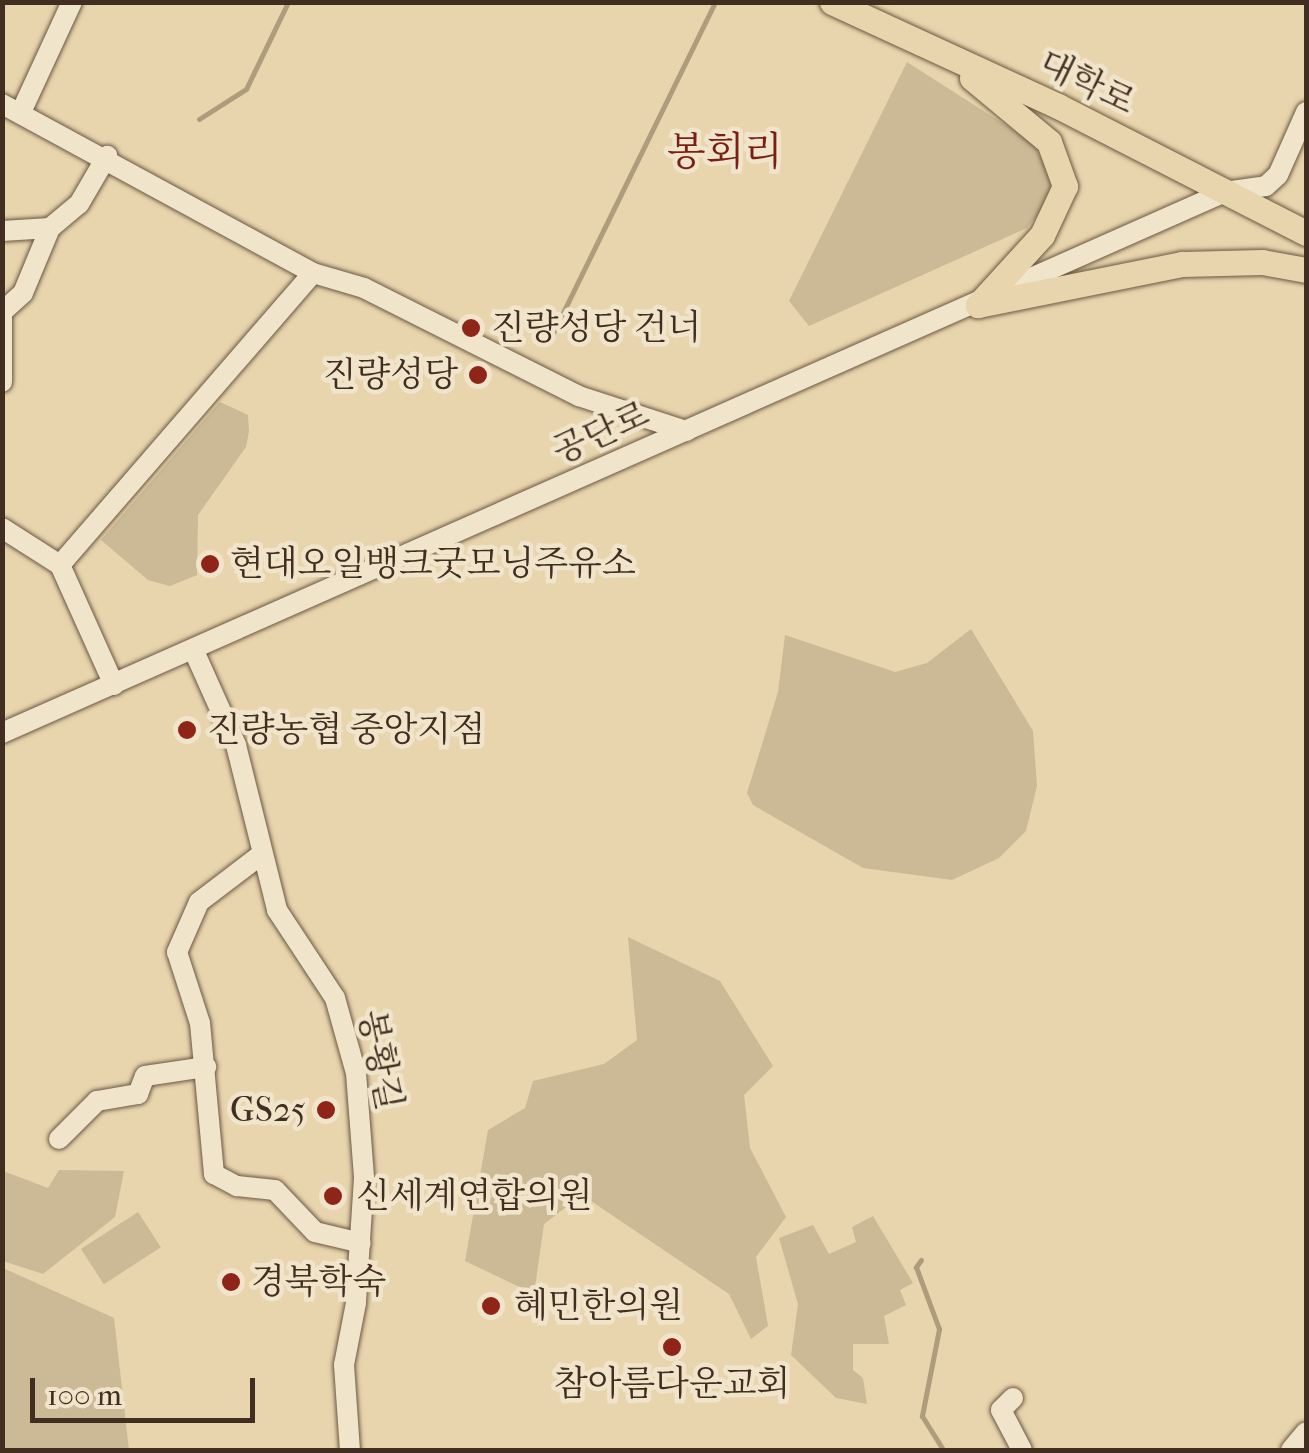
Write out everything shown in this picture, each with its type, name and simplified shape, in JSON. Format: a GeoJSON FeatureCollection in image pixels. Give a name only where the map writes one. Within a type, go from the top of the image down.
{"type":"FeatureCollection","features":[{"type":"Feature","properties":{"kind":"main road","name":"대학로"},"geometry":{"type":"LineString","coordinates":[[832,2],[1306,233]]}},
{"type":"Feature","properties":{"kind":"main road"},"geometry":{"type":"LineString","coordinates":[[941,52],[1049,142],[1065,186],[1042,235],[978,305]]}},
{"type":"Feature","properties":{"kind":"main road"},"geometry":{"type":"LineString","coordinates":[[978,305],[1165,266],[1239,260],[1306,270]]}},
{"type":"Feature","properties":{"kind":"street"},"geometry":{"type":"LineString","coordinates":[[72,2],[12,106],[313,273],[364,288],[579,396],[686,431]]}},
{"type":"Feature","properties":{"kind":"street","name":"공단로"},"geometry":{"type":"LineString","coordinates":[[2,733],[978,305],[1225,192],[1266,186],[1278,175],[1306,112]]}},
{"type":"Feature","properties":{"kind":"street"},"geometry":{"type":"LineString","coordinates":[[2,382],[2,314],[23,293],[50,228],[79,204],[107,156]]}},
{"type":"Feature","properties":{"kind":"street"},"geometry":{"type":"LineString","coordinates":[[2,231],[50,228]]}},
{"type":"Feature","properties":{"kind":"street"},"geometry":{"type":"LineString","coordinates":[[60,565],[313,273]]}},
{"type":"Feature","properties":{"kind":"street"},"geometry":{"type":"LineString","coordinates":[[2,528],[60,565],[114,685]]}},
{"type":"Feature","properties":{"kind":"street","name":"봉황길"},"geometry":{"type":"LineString","coordinates":[[194,651],[236,745],[277,910],[325,978],[344,1022],[360,1104],[361,1243],[344,1365],[350,1450]]}},
{"type":"Feature","properties":{"kind":"street"},"geometry":{"type":"LineString","coordinates":[[262,854],[200,902],[177,952],[200,1024],[214,1174],[237,1186],[274,1190],[315,1232],[361,1243]]}},
{"type":"Feature","properties":{"kind":"street"},"geometry":{"type":"LineString","coordinates":[[59,1140],[97,1101],[138,1094],[145,1076],[206,1067]]}},
{"type":"Feature","properties":{"kind":"street"},"geometry":{"type":"LineString","coordinates":[[1007,1404],[1022,1450]]}},
{"type":"Feature","properties":{"kind":"street"},"geometry":{"type":"LineString","coordinates":[[1291,1450],[1306,1432]]}},
{"type":"Feature","properties":{"kind":"shaded area"},"geometry":{"type":"Polygon","coordinates":[[[907,62],[1032,142],[1051,176],[1050,199],[1027,228],[809,326],[789,301],[907,62]]]}},
{"type":"Feature","properties":{"kind":"shaded area"},"geometry":{"type":"Polygon","coordinates":[[[220,402],[248,415],[249,431],[246,447],[198,515],[197,575],[170,586],[148,580],[101,540],[220,402]]]}},
{"type":"Feature","properties":{"kind":"shaded area"},"geometry":{"type":"Polygon","coordinates":[[[971,629],[1033,731],[1037,786],[1026,831],[999,858],[952,880],[863,868],[753,805],[747,793],[778,692],[785,635],[895,672],[927,663],[971,629]]]}},
{"type":"Feature","properties":{"kind":"shaded area"},"geometry":{"type":"Polygon","coordinates":[[[628,937],[720,981],[773,1066],[744,1095],[750,1148],[786,1217],[756,1257],[768,1326],[751,1339],[729,1294],[582,1195],[544,1224],[534,1294],[465,1261],[488,1130],[525,1108],[533,1081],[604,1064],[637,1040],[628,937]]]}},
{"type":"Feature","properties":{"kind":"shaded area"},"geometry":{"type":"Polygon","coordinates":[[[59,1170],[124,1171],[115,1217],[43,1274],[3,1261],[3,1171],[48,1188],[59,1170]]]}},
{"type":"Feature","properties":{"kind":"shaded area"},"geometry":{"type":"Polygon","coordinates":[[[138,1212],[161,1247],[104,1284],[81,1249],[138,1212]]]}},
{"type":"Feature","properties":{"kind":"shaded area"},"geometry":{"type":"Polygon","coordinates":[[[873,1216],[913,1283],[900,1290],[906,1305],[884,1316],[889,1344],[853,1344],[853,1370],[863,1378],[867,1404],[836,1398],[791,1355],[798,1304],[779,1238],[813,1225],[829,1254],[856,1242],[852,1227],[873,1216]]]}},
{"type":"Feature","properties":{"kind":"shaded area"},"geometry":{"type":"Polygon","coordinates":[[[3,1268],[114,1318],[129,1450],[3,1450],[3,1268]]]}},
{"type":"Feature","properties":{"kind":"waterway"},"geometry":{"type":"LineString","coordinates":[[199,119],[246,89],[288,2]]}},
{"type":"Feature","properties":{"kind":"waterway"},"geometry":{"type":"LineString","coordinates":[[550,339],[715,2]]}},
{"type":"Feature","properties":{"kind":"waterway"},"geometry":{"type":"LineString","coordinates":[[921,1260],[916,1267],[939,1329],[922,1416],[943,1450]]}},
{"type":"Feature","properties":{"kind":"place","name":"진량성당 건너"},"geometry":{"type":"Point","coordinates":[471,328]}},
{"type":"Feature","properties":{"kind":"place","name":"진량성당"},"geometry":{"type":"Point","coordinates":[478,375]}},
{"type":"Feature","properties":{"kind":"place","name":"현대오일뱅크굿모닝주유소"},"geometry":{"type":"Point","coordinates":[210,564]}},
{"type":"Feature","properties":{"kind":"place","name":"진량농협 중앙지점"},"geometry":{"type":"Point","coordinates":[187,730]}},
{"type":"Feature","properties":{"kind":"place","name":"GS25"},"geometry":{"type":"Point","coordinates":[326,1110]}},
{"type":"Feature","properties":{"kind":"place","name":"신세계연합의원"},"geometry":{"type":"Point","coordinates":[333,1196]}},
{"type":"Feature","properties":{"kind":"place","name":"경북학숙"},"geometry":{"type":"Point","coordinates":[231,1282]}},
{"type":"Feature","properties":{"kind":"place","name":"혜민한의원"},"geometry":{"type":"Point","coordinates":[491,1306]}},
{"type":"Feature","properties":{"kind":"place","name":"참아름다운교회"},"geometry":{"type":"Point","coordinates":[672,1347]}},
{"type":"Feature","properties":{"kind":"district","name":"봉회리"},"geometry":{"type":"Point","coordinates":[725,152]}}]}
